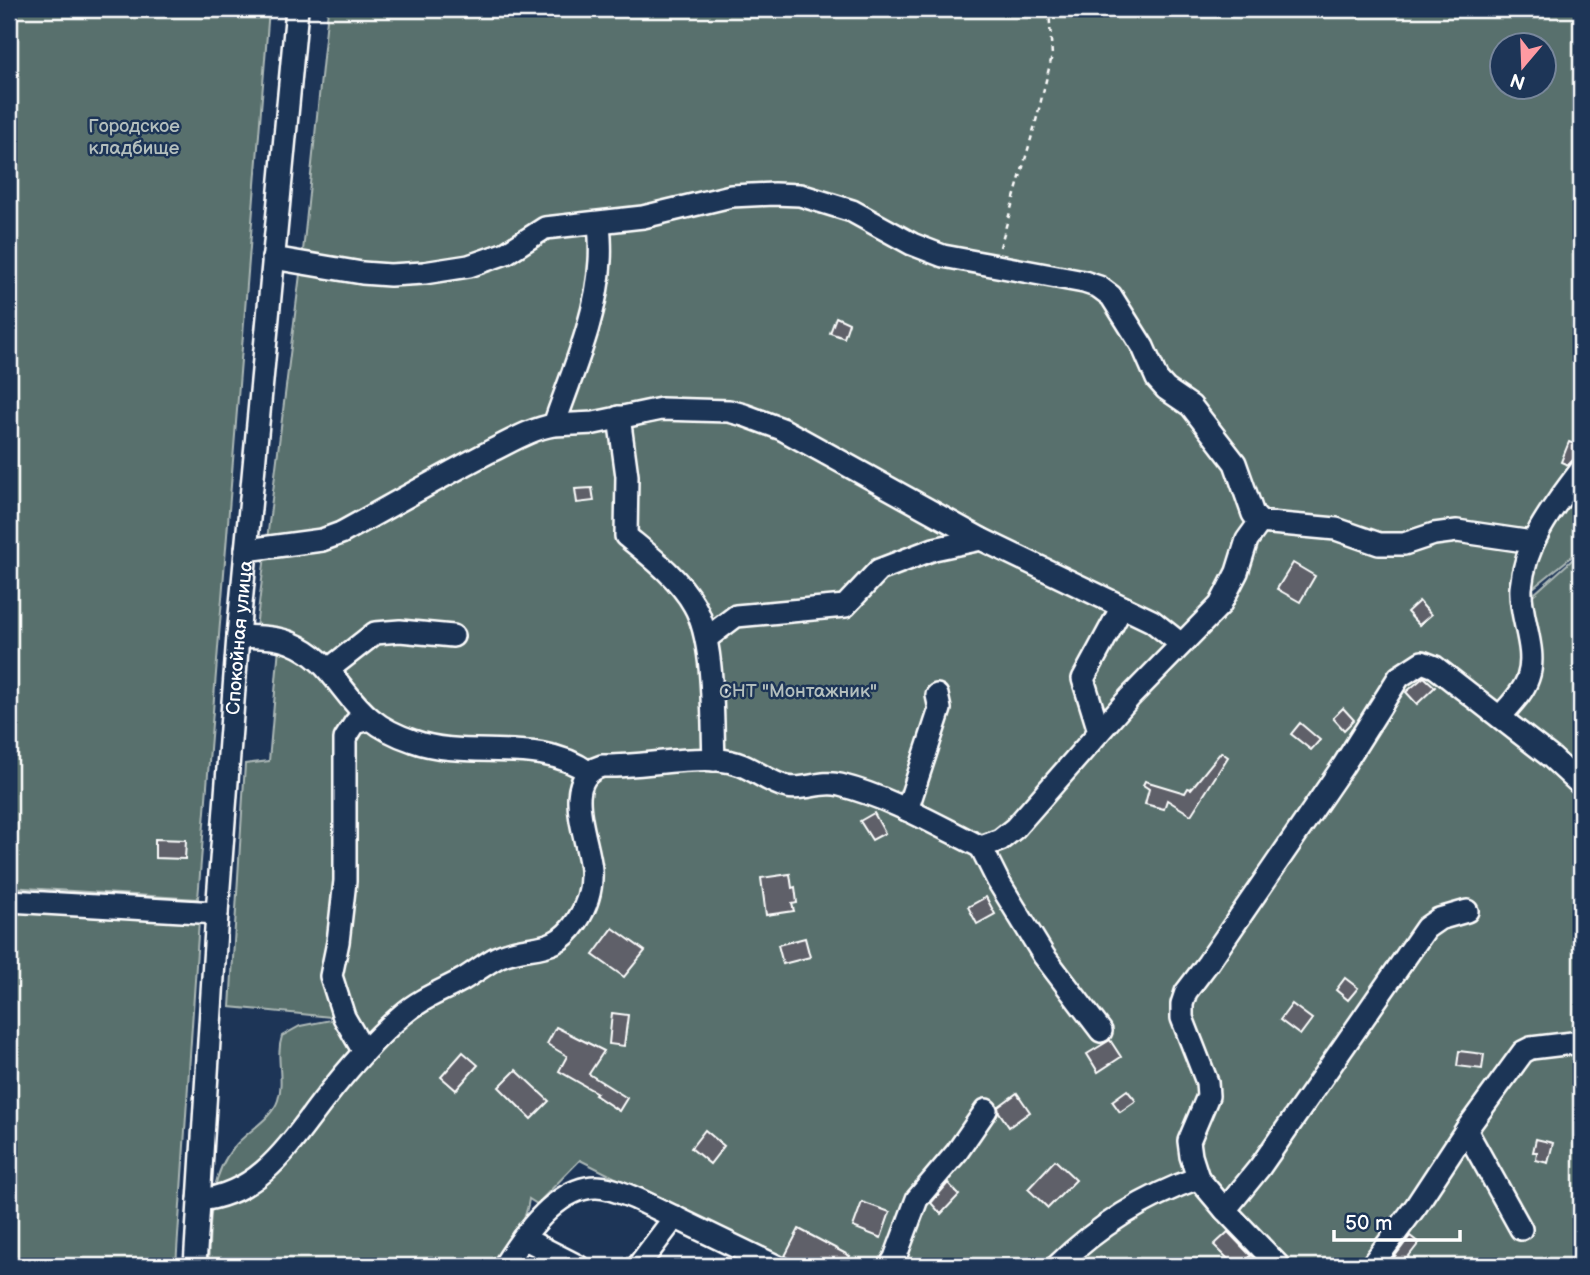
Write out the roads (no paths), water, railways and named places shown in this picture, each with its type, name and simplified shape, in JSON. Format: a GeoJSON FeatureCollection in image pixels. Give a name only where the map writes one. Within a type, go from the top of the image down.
{"type":"FeatureCollection","features":[{"type":"Feature","properties":{"kind":"street","name":"Спокойная улица"},"geometry":{"type":"LineString","coordinates":[[195,1266],[217,913],[239,636],[297,9]]}},
{"type":"Feature","properties":{"kind":"street"},"geometry":{"type":"LineString","coordinates":[[273,258],[362,273],[424,273],[469,266],[506,253],[545,228],[643,218],[731,196],[800,195],[852,211],[912,244],[943,256],[1099,287],[1111,296],[1143,347],[1157,379],[1166,389],[1191,405],[1235,463],[1253,513],[1260,522],[1336,529],[1379,544],[1404,544],[1434,534],[1457,531],[1532,542]]}},
{"type":"Feature","properties":{"kind":"street"},"geometry":{"type":"LineString","coordinates":[[554,425],[587,330],[600,263],[599,223]]}},
{"type":"Feature","properties":{"kind":"street"},"geometry":{"type":"LineString","coordinates":[[246,550],[321,540],[341,533],[541,427],[583,425],[649,410],[674,408],[729,411],[782,429],[981,539],[1152,621],[1181,644]]}},
{"type":"Feature","properties":{"kind":"street"},"geometry":{"type":"LineString","coordinates":[[619,417],[627,476],[626,536],[667,570],[694,605],[708,638],[714,760]]}},
{"type":"Feature","properties":{"kind":"street"},"geometry":{"type":"LineString","coordinates":[[1500,717],[1522,689],[1531,666],[1521,587],[1532,542],[1581,470]]}},
{"type":"Feature","properties":{"kind":"street"},"geometry":{"type":"LineString","coordinates":[[981,847],[1000,840],[1015,828],[1099,732],[1220,605],[1237,572],[1247,540],[1260,522]]}},
{"type":"Feature","properties":{"kind":"street"},"geometry":{"type":"LineString","coordinates":[[708,638],[736,616],[845,606],[879,570],[934,549],[981,539]]}},
{"type":"Feature","properties":{"kind":"street"},"geometry":{"type":"LineString","coordinates":[[1099,732],[1083,679],[1122,607]]}},
{"type":"Feature","properties":{"kind":"street"},"geometry":{"type":"LineString","coordinates":[[329,669],[374,634],[400,631],[453,636]]}},
{"type":"Feature","properties":{"kind":"street"},"geometry":{"type":"LineString","coordinates":[[239,636],[292,643],[321,660],[370,719],[386,729],[430,746],[551,755],[571,760],[588,772]]}},
{"type":"Feature","properties":{"kind":"street"},"geometry":{"type":"LineString","coordinates":[[1272,1263],[1198,1178],[1191,1156],[1189,1140],[1208,1096],[1207,1082],[1182,1018],[1182,1004],[1186,992],[1343,766],[1399,677],[1422,662],[1435,667],[1500,717],[1581,785]]}},
{"type":"Feature","properties":{"kind":"street"},"geometry":{"type":"LineString","coordinates":[[907,810],[940,709],[937,695]]}},
{"type":"Feature","properties":{"kind":"street"},"geometry":{"type":"LineString","coordinates":[[364,1052],[344,1017],[331,976],[345,881],[345,738],[355,723],[370,719]]}},
{"type":"Feature","properties":{"kind":"street"},"geometry":{"type":"LineString","coordinates":[[199,1200],[225,1195],[242,1187],[271,1166],[290,1147],[323,1101],[364,1052],[405,1012],[498,957],[555,943],[577,922],[590,888],[589,852],[578,794],[581,782],[588,772],[602,766],[714,760],[740,764],[790,788],[826,782],[853,789],[907,810],[981,847],[998,881],[1044,956],[1101,1031]]}},
{"type":"Feature","properties":{"kind":"street"},"geometry":{"type":"LineString","coordinates":[[9,901],[217,913]]}},
{"type":"Feature","properties":{"kind":"street"},"geometry":{"type":"LineString","coordinates":[[1225,1210],[1260,1167],[1426,928],[1439,919],[1467,911]]}},
{"type":"Feature","properties":{"kind":"street"},"geometry":{"type":"LineString","coordinates":[[1371,1266],[1523,1052],[1531,1048],[1581,1042]]}},
{"type":"Feature","properties":{"kind":"street"},"geometry":{"type":"LineString","coordinates":[[890,1266],[917,1199],[957,1152],[986,1110]]}},
{"type":"Feature","properties":{"kind":"street"},"geometry":{"type":"LineString","coordinates":[[1466,1130],[1521,1229]]}},
{"type":"Feature","properties":{"kind":"street"},"geometry":{"type":"LineString","coordinates":[[1057,1266],[1083,1241],[1126,1212],[1162,1191],[1198,1178]]}},
{"type":"Feature","properties":{"kind":"street"},"geometry":{"type":"LineString","coordinates":[[504,1266],[537,1220],[558,1202],[580,1190],[595,1187],[614,1189],[776,1266]]}},
{"type":"Feature","properties":{"kind":"street"},"geometry":{"type":"LineString","coordinates":[[638,1266],[676,1217]]}},
{"type":"Feature","properties":{"kind":"street"},"geometry":{"type":"LineString","coordinates":[[523,1238],[578,1266]]}},
{"type":"Feature","properties":{"kind":"park label","name":"Городское кладбище"},"geometry":{"type":"Point","coordinates":[134,136]}},
{"type":"Feature","properties":{"kind":"park label","name":"СНТ \"Монтажник\""},"geometry":{"type":"Point","coordinates":[798,690]}}]}
